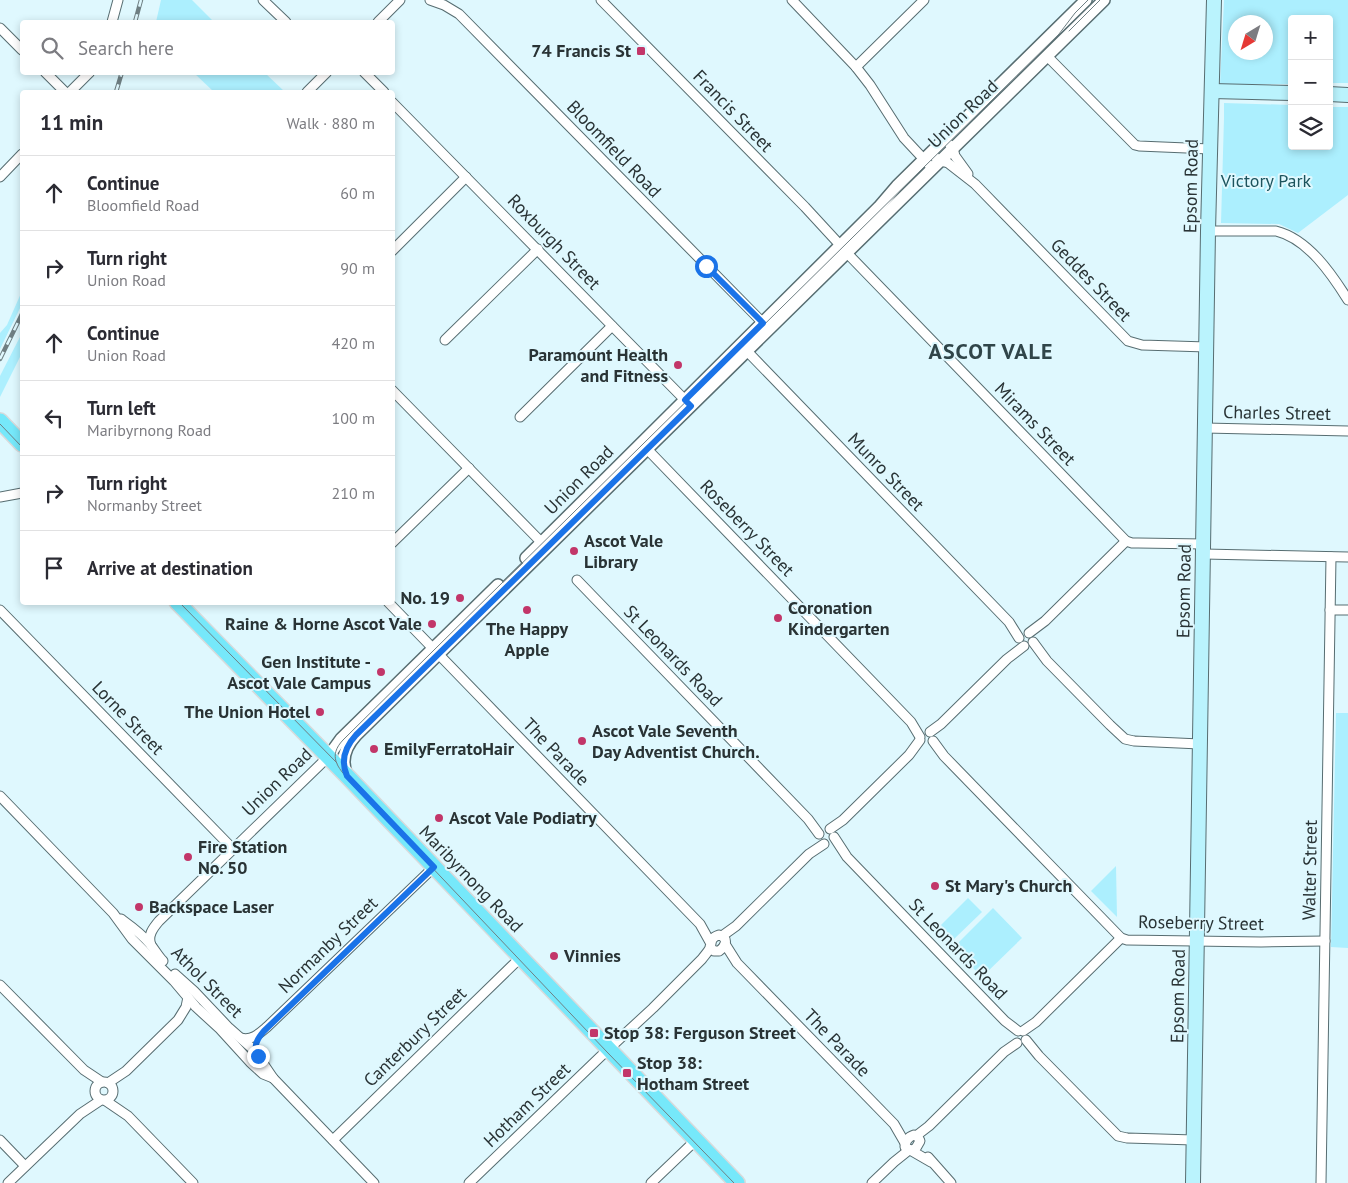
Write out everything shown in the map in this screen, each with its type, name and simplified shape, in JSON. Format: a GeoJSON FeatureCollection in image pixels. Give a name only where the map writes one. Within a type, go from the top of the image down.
{"type":"FeatureCollection","features":[{"type":"Feature","properties":{"kind":"main road","name":"Epsom Road"},"geometry":{"type":"LineString","coordinates":[[1193,1183],[1208,231],[1214,0]]}},
{"type":"Feature","properties":{"kind":"main road"},"geometry":{"type":"LineString","coordinates":[[1212,91],[1288,93]]}},
{"type":"Feature","properties":{"kind":"main road"},"geometry":{"type":"LineString","coordinates":[[1333,94],[1348,95]]}},
{"type":"Feature","properties":{"kind":"main road"},"geometry":{"type":"LineString","coordinates":[[0,421],[20,442]]}},
{"type":"Feature","properties":{"kind":"main road","name":"Maribyrnong Road"},"geometry":{"type":"LineString","coordinates":[[180,605],[332,748],[344,773],[737,1183]]}},
{"type":"Feature","properties":{"kind":"street"},"geometry":{"type":"LineString","coordinates":[[113,20],[118,0]]}},
{"type":"Feature","properties":{"kind":"street"},"geometry":{"type":"LineString","coordinates":[[263,0],[284,20]]}},
{"type":"Feature","properties":{"kind":"street"},"geometry":{"type":"LineString","coordinates":[[380,20],[400,0]]}},
{"type":"Feature","properties":{"kind":"street","name":"Bloomfield Road"},"geometry":{"type":"LineString","coordinates":[[430,0],[459,14],[766,326]]}},
{"type":"Feature","properties":{"kind":"street","name":"Francis Street"},"geometry":{"type":"LineString","coordinates":[[601,0],[843,249]]}},
{"type":"Feature","properties":{"kind":"street"},"geometry":{"type":"LineString","coordinates":[[792,0],[856,67],[901,133],[931,161]]}},
{"type":"Feature","properties":{"kind":"street"},"geometry":{"type":"LineString","coordinates":[[856,67],[924,0]]}},
{"type":"Feature","properties":{"kind":"street","name":"Union Road"},"geometry":{"type":"LineString","coordinates":[[142,949],[149,941],[155,925],[332,748],[435,652],[744,348],[843,249],[897,186],[931,161],[1038,47],[1086,0]]}},
{"type":"Feature","properties":{"kind":"street","name":"Union Road"},"geometry":{"type":"LineString","coordinates":[[949,143],[1047,56],[1102,1]]}},
{"type":"Feature","properties":{"kind":"street"},"geometry":{"type":"LineString","coordinates":[[0,28],[20,48]]}},
{"type":"Feature","properties":{"kind":"street"},"geometry":{"type":"LineString","coordinates":[[1038,47],[1135,145],[1210,149]]}},
{"type":"Feature","properties":{"kind":"street"},"geometry":{"type":"LineString","coordinates":[[48,75],[63,90]]}},
{"type":"Feature","properties":{"kind":"street"},"geometry":{"type":"LineString","coordinates":[[72,90],[87,75]]}},
{"type":"Feature","properties":{"kind":"street"},"geometry":{"type":"LineString","coordinates":[[309,90],[324,75]]}},
{"type":"Feature","properties":{"kind":"street"},"geometry":{"type":"LineString","coordinates":[[367,75],[382,90]]}},
{"type":"Feature","properties":{"kind":"street","name":"Roxburgh Street"},"geometry":{"type":"LineString","coordinates":[[395,105],[688,403]]}},
{"type":"Feature","properties":{"kind":"street","name":"Geddes Street"},"geometry":{"type":"LineString","coordinates":[[949,143],[955,156],[976,184],[1128,341],[1142,345],[1207,347]]}},
{"type":"Feature","properties":{"kind":"street"},"geometry":{"type":"LineString","coordinates":[[0,177],[20,156]]}},
{"type":"Feature","properties":{"kind":"street","name":"Geddes Street"},"geometry":{"type":"LineString","coordinates":[[931,161],[948,163],[976,184]]}},
{"type":"Feature","properties":{"kind":"street"},"geometry":{"type":"LineString","coordinates":[[395,246],[466,177]]}},
{"type":"Feature","properties":{"kind":"street"},"geometry":{"type":"LineString","coordinates":[[1208,231],[1276,231],[1286,234],[1320,262],[1335,279],[1348,300]]}},
{"type":"Feature","properties":{"kind":"street"},"geometry":{"type":"LineString","coordinates":[[445,340],[538,249]]}},
{"type":"Feature","properties":{"kind":"street","name":"Mirams Street"},"geometry":{"type":"LineString","coordinates":[[843,249],[1126,540]]}},
{"type":"Feature","properties":{"kind":"street"},"geometry":{"type":"LineString","coordinates":[[520,417],[612,326]]}},
{"type":"Feature","properties":{"kind":"street","name":"Munro Street"},"geometry":{"type":"LineString","coordinates":[[744,348],[1110,726],[1125,739],[1134,741],[1200,744]]}},
{"type":"Feature","properties":{"kind":"street"},"geometry":{"type":"LineString","coordinates":[[395,394],[544,545]]}},
{"type":"Feature","properties":{"kind":"street","name":"Charles Street"},"geometry":{"type":"LineString","coordinates":[[1206,428],[1348,431]]}},
{"type":"Feature","properties":{"kind":"street","name":"Roseberry Street"},"geometry":{"type":"LineString","coordinates":[[644,446],[1121,938],[1127,940],[1261,942],[1325,941]]}},
{"type":"Feature","properties":{"kind":"street"},"geometry":{"type":"LineString","coordinates":[[395,540],[468,468]]}},
{"type":"Feature","properties":{"kind":"street"},"geometry":{"type":"LineString","coordinates":[[0,497],[20,493]]}},
{"type":"Feature","properties":{"kind":"street"},"geometry":{"type":"LineString","coordinates":[[718,943],[1126,540],[1132,543],[1204,549],[1348,557]]}},
{"type":"Feature","properties":{"kind":"street","name":"Walter Street"},"geometry":{"type":"LineString","coordinates":[[1321,1183],[1331,557]]}},
{"type":"Feature","properties":{"kind":"street","name":"St Leonards Road"},"geometry":{"type":"LineString","coordinates":[[577,580],[1118,1136],[1127,1138],[1194,1140]]}},
{"type":"Feature","properties":{"kind":"street","name":"The Parade"},"geometry":{"type":"LineString","coordinates":[[391,605],[894,1124],[908,1147],[930,1162],[951,1183]]}},
{"type":"Feature","properties":{"kind":"street","name":"Lorne Street"},"geometry":{"type":"LineString","coordinates":[[0,610],[232,849]]}},
{"type":"Feature","properties":{"kind":"street"},"geometry":{"type":"LineString","coordinates":[[1330,610],[1348,610]]}},
{"type":"Feature","properties":{"kind":"street","name":"Union Road"},"geometry":{"type":"LineString","coordinates":[[344,773],[344,754],[356,735],[435,652]]}},
{"type":"Feature","properties":{"kind":"street","name":"Union Road"},"geometry":{"type":"LineString","coordinates":[[332,748],[356,735]]}},
{"type":"Feature","properties":{"kind":"street","name":"Athol Street"},"geometry":{"type":"LineString","coordinates":[[0,796],[113,913],[134,941],[174,981],[188,1000],[205,1014],[263,1074],[273,1078]]}},
{"type":"Feature","properties":{"kind":"street","name":"Normanby Street"},"geometry":{"type":"LineString","coordinates":[[248,1060],[256,1052],[259,1036],[434,867]]}},
{"type":"Feature","properties":{"kind":"street","name":"Athol Street"},"geometry":{"type":"LineString","coordinates":[[113,913],[138,929],[149,941],[158,956],[229,1028],[245,1040],[256,1052],[273,1078],[374,1183]]}},
{"type":"Feature","properties":{"kind":"street","name":"Union Road"},"geometry":{"type":"LineString","coordinates":[[134,941],[138,929],[153,924],[164,916]]}},
{"type":"Feature","properties":{"kind":"street"},"geometry":{"type":"LineString","coordinates":[[872,1183],[908,1147],[916,1148],[917,1138],[1121,938]]}},
{"type":"Feature","properties":{"kind":"street","name":"Hotham Street"},"geometry":{"type":"LineString","coordinates":[[469,1183],[718,943]]}},
{"type":"Feature","properties":{"kind":"street","name":"Canterbury Street"},"geometry":{"type":"LineString","coordinates":[[333,1140],[520,958]]}},
{"type":"Feature","properties":{"kind":"street"},"geometry":{"type":"LineString","coordinates":[[0,985],[191,1182]]}},
{"type":"Feature","properties":{"kind":"street"},"geometry":{"type":"LineString","coordinates":[[8,1183],[178,1020],[188,1000],[204,1001]]}},
{"type":"Feature","properties":{"kind":"street"},"geometry":{"type":"LineString","coordinates":[[178,1020],[191,1012],[197,1011],[205,1014]]}},
{"type":"Feature","properties":{"kind":"street","name":"Normanby Street"},"geometry":{"type":"LineString","coordinates":[[245,1040],[256,1036],[268,1027]]}},
{"type":"Feature","properties":{"kind":"street"},"geometry":{"type":"LineString","coordinates":[[240,1051],[245,1040]]}},
{"type":"Feature","properties":{"kind":"street","name":"The Parade"},"geometry":{"type":"LineString","coordinates":[[894,1124],[917,1138],[930,1162]]}},
{"type":"Feature","properties":{"kind":"street"},"geometry":{"type":"LineString","coordinates":[[0,1140],[26,1166]]}},
{"type":"Feature","properties":{"kind":"street"},"geometry":{"type":"LineString","coordinates":[[651,1183],[696,1140]]}},
{"type":"Feature","properties":{"kind":"green space"},"geometry":{"type":"Polygon","coordinates":[[[161,0],[192,0],[212,20],[156,20],[161,0]]]}},
{"type":"Feature","properties":{"kind":"green space"},"geometry":{"type":"Polygon","coordinates":[[[1224,0],[1348,0],[1348,83],[1333,83],[1333,15],[1288,15],[1288,84],[1220,85],[1224,0]]]}},
{"type":"Feature","properties":{"kind":"green space"},"geometry":{"type":"Polygon","coordinates":[[[196,75],[267,75],[283,90],[212,90],[196,75]]]}},
{"type":"Feature","properties":{"kind":"green space","name":"Victory Park"},"geometry":{"type":"Polygon","coordinates":[[[1224,103],[1288,105],[1288,150],[1333,150],[1333,107],[1348,107],[1348,195],[1298,233],[1279,224],[1221,223],[1224,103]]]}},
{"type":"Feature","properties":{"kind":"green space"},"geometry":{"type":"Polygon","coordinates":[[[20,296],[20,308],[0,349],[0,333],[7,325],[20,296]]]}},
{"type":"Feature","properties":{"kind":"green space"},"geometry":{"type":"Polygon","coordinates":[[[20,337],[20,357],[0,397],[0,376],[20,337]]]}},
{"type":"Feature","properties":{"kind":"green space"},"geometry":{"type":"Polygon","coordinates":[[[1336,713],[1348,713],[1348,948],[1331,947],[1336,713]]]}},
{"type":"Feature","properties":{"kind":"green space"},"geometry":{"type":"Polygon","coordinates":[[[1116,866],[1117,917],[1091,891],[1116,866]]]}},
{"type":"Feature","properties":{"kind":"green space"},"geometry":{"type":"Polygon","coordinates":[[[968,898],[982,912],[954,939],[941,925],[968,898]]]}},
{"type":"Feature","properties":{"kind":"green space"},"geometry":{"type":"Polygon","coordinates":[[[993,908],[1022,938],[982,977],[953,948],[993,908]]]}},
{"type":"Feature","properties":{"kind":"tram line"},"geometry":{"type":"LineString","coordinates":[[734,1183],[350,781],[338,766],[335,756],[336,751],[343,740],[1059,34],[1088,0]]}},
{"type":"Feature","properties":{"kind":"tram line"},"geometry":{"type":"LineString","coordinates":[[1069,31],[1100,0]]}},
{"type":"Feature","properties":{"kind":"tram line"},"geometry":{"type":"LineString","coordinates":[[0,424],[20,445]]}},
{"type":"Feature","properties":{"kind":"tram line"},"geometry":{"type":"LineString","coordinates":[[182,605],[337,763]]}},
{"type":"Feature","properties":{"kind":"railway"},"geometry":{"type":"LineString","coordinates":[[136,20],[141,0]]}},
{"type":"Feature","properties":{"kind":"railway"},"geometry":{"type":"LineString","coordinates":[[117,90],[121,75]]}},
{"type":"Feature","properties":{"kind":"railway"},"geometry":{"type":"LineString","coordinates":[[0,359],[20,318]]}},
{"type":"Feature","properties":{"kind":"place","name":"74 Francis St"},"geometry":{"type":"Point","coordinates":[641,51]}},
{"type":"Feature","properties":{"kind":"place","name":"Paramount Health and Fitness"},"geometry":{"type":"Point","coordinates":[678,365]}},
{"type":"Feature","properties":{"kind":"place","name":"Ascot Vale Library"},"geometry":{"type":"Point","coordinates":[574,551]}},
{"type":"Feature","properties":{"kind":"place","name":"No. 19"},"geometry":{"type":"Point","coordinates":[460,598]}},
{"type":"Feature","properties":{"kind":"place","name":"The Happy Apple"},"geometry":{"type":"Point","coordinates":[527,610]}},
{"type":"Feature","properties":{"kind":"place","name":"Coronation Kindergarten"},"geometry":{"type":"Point","coordinates":[778,618]}},
{"type":"Feature","properties":{"kind":"place","name":"Raine & Horne Ascot Vale"},"geometry":{"type":"Point","coordinates":[432,624]}},
{"type":"Feature","properties":{"kind":"place","name":"Gen Institute - Ascot Vale Campus"},"geometry":{"type":"Point","coordinates":[381,672]}},
{"type":"Feature","properties":{"kind":"place","name":"The Union Hotel"},"geometry":{"type":"Point","coordinates":[320,712]}},
{"type":"Feature","properties":{"kind":"place","name":"Ascot Vale Seventh Day Adventist Church."},"geometry":{"type":"Point","coordinates":[582,741]}},
{"type":"Feature","properties":{"kind":"place","name":"EmilyFerratoHair"},"geometry":{"type":"Point","coordinates":[374,749]}},
{"type":"Feature","properties":{"kind":"place","name":"Ascot Vale Podiatry"},"geometry":{"type":"Point","coordinates":[439,818]}},
{"type":"Feature","properties":{"kind":"place","name":"Fire Station No. 50"},"geometry":{"type":"Point","coordinates":[188,857]}},
{"type":"Feature","properties":{"kind":"place","name":"St Mary's Church"},"geometry":{"type":"Point","coordinates":[935,886]}},
{"type":"Feature","properties":{"kind":"place","name":"Backspace Laser"},"geometry":{"type":"Point","coordinates":[139,907]}},
{"type":"Feature","properties":{"kind":"place","name":"Vinnies"},"geometry":{"type":"Point","coordinates":[554,956]}},
{"type":"Feature","properties":{"kind":"place","name":"Stop 38: Ferguson Street"},"geometry":{"type":"Point","coordinates":[594,1033]}},
{"type":"Feature","properties":{"kind":"place","name":"Stop 38: Hotham Street"},"geometry":{"type":"Point","coordinates":[627,1073]}},
{"type":"Feature","properties":{"kind":"district","name":"ASCOT VALE"},"geometry":{"type":"Point","coordinates":[991,351]}},
{"type":"Feature","properties":{"kind":"route"},"geometry":{"type":"LineString","coordinates":[[258,1056],[255,1049],[259,1036],[387,910],[434,867],[347,776],[343,760],[344,753],[349,744],[691,406],[685,400],[763,323],[706,266]]}}]}
